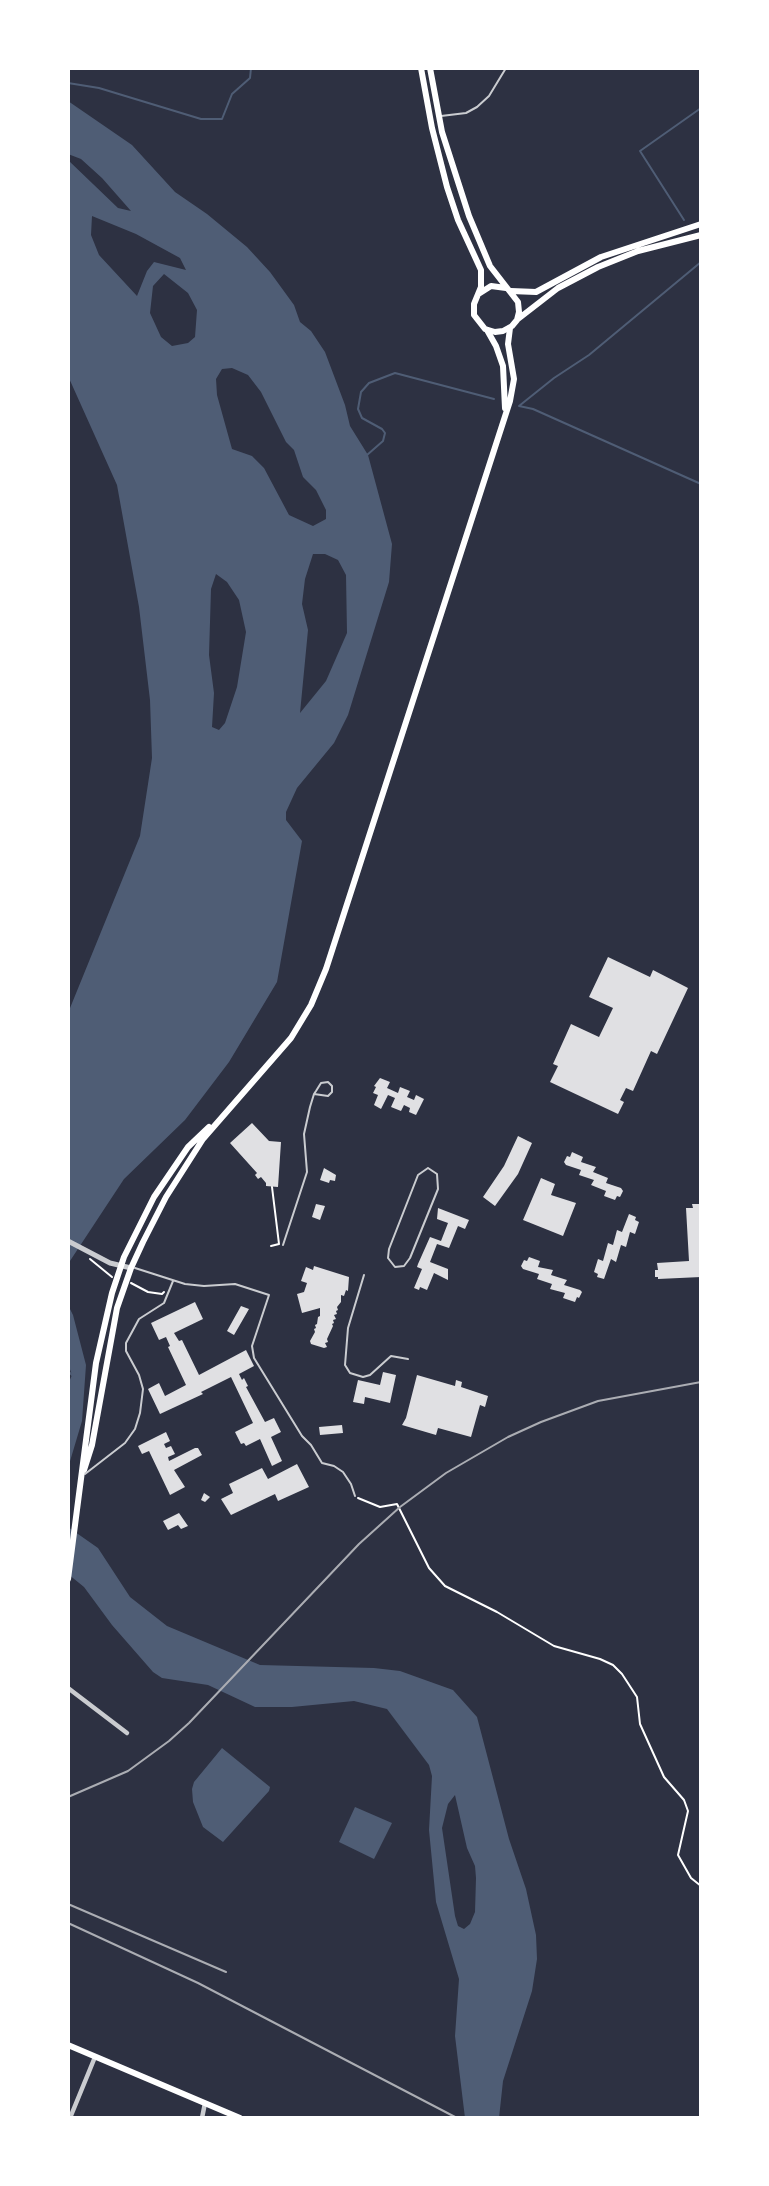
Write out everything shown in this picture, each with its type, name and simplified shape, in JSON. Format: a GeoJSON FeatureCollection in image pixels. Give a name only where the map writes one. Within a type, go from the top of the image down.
{"type":"FeatureCollection","features":[{"type":"Feature","properties":{"kind":"main road"},"geometry":{"type":"LineString","coordinates":[[421,68],[447,187],[458,220],[481,270],[480,293],[474,304],[474,315],[479,324],[487,330],[498,350],[504,374],[506,403],[502,426]]}},
{"type":"Feature","properties":{"kind":"main road"},"geometry":{"type":"LineString","coordinates":[[430,68],[439,117],[456,181],[490,266],[519,304],[517,320]]}},
{"type":"Feature","properties":{"kind":"main road"},"geometry":{"type":"LineString","coordinates":[[480,293],[491,286],[536,292],[606,255],[701,224]]}},
{"type":"Feature","properties":{"kind":"main road"},"geometry":{"type":"LineString","coordinates":[[487,330],[498,332],[510,328],[558,288],[598,267],[638,251],[701,235]]}},
{"type":"Feature","properties":{"kind":"main road"},"geometry":{"type":"LineString","coordinates":[[68,1579],[99,1344],[121,1267],[141,1220],[165,1180],[199,1135],[221,1116],[281,1052],[317,991],[502,426],[513,387],[508,342],[510,328]]}},
{"type":"Feature","properties":{"kind":"main road"},"geometry":{"type":"LineString","coordinates":[[83,1473],[92,1445],[112,1325],[131,1268],[176,1180],[221,1116]]}},
{"type":"Feature","properties":{"kind":"main road"},"geometry":{"type":"LineString","coordinates":[[68,2045],[240,2118]]}},
{"type":"Feature","properties":{"kind":"street"},"geometry":{"type":"LineString","coordinates":[[68,1241],[88,1253],[121,1267],[131,1268]]}},
{"type":"Feature","properties":{"kind":"street"},"geometry":{"type":"LineString","coordinates":[[68,1688],[127,1733]]}},
{"type":"Feature","properties":{"kind":"street"},"geometry":{"type":"LineString","coordinates":[[70,2118],[95,2057]]}},
{"type":"Feature","properties":{"kind":"street"},"geometry":{"type":"LineString","coordinates":[[202,2118],[205,2103]]}},
{"type":"Feature","properties":{"kind":"lane"},"geometry":{"type":"LineString","coordinates":[[439,117],[466,113],[477,107],[489,96],[506,68]]}},
{"type":"Feature","properties":{"kind":"lane"},"geometry":{"type":"LineString","coordinates":[[283,1245],[307,1172],[304,1134],[314,1094],[321,1083],[332,1086],[328,1097],[314,1094]]}},
{"type":"Feature","properties":{"kind":"lane"},"geometry":{"type":"LineString","coordinates":[[428,1168],[437,1174],[440,1184],[410,1258],[404,1266],[395,1267],[389,1262],[387,1254],[416,1181],[421,1171],[428,1168]]}},
{"type":"Feature","properties":{"kind":"lane"},"geometry":{"type":"LineString","coordinates":[[131,1268],[195,1285],[235,1284],[268,1295],[252,1346],[254,1358],[302,1436],[322,1463],[343,1472],[355,1496]]}},
{"type":"Feature","properties":{"kind":"lane"},"geometry":{"type":"LineString","coordinates":[[364,1275],[348,1328],[345,1365],[350,1373],[363,1377],[370,1375],[391,1356],[408,1359]]}},
{"type":"Feature","properties":{"kind":"lane"},"geometry":{"type":"LineString","coordinates":[[83,1473],[125,1443],[135,1429],[143,1390],[139,1375],[126,1351],[126,1343],[136,1322],[164,1303],[173,1280]]}},
{"type":"Feature","properties":{"kind":"path"},"geometry":{"type":"LineString","coordinates":[[271,1246],[279,1244],[272,1187]]}},
{"type":"Feature","properties":{"kind":"path"},"geometry":{"type":"LineString","coordinates":[[88,1253],[108,1276]]}},
{"type":"Feature","properties":{"kind":"path"},"geometry":{"type":"LineString","coordinates":[[132,1283],[148,1292],[162,1294],[173,1280]]}},
{"type":"Feature","properties":{"kind":"path"},"geometry":{"type":"LineString","coordinates":[[355,1496],[380,1507],[397,1504],[429,1567],[445,1586],[497,1612],[554,1646],[600,1659],[613,1665],[622,1674],[633,1687],[640,1724],[664,1777],[684,1800],[688,1811],[678,1855],[691,1878],[701,1886]]}},
{"type":"Feature","properties":{"kind":"water"},"geometry":{"type":"Polygon","coordinates":[[[68,101],[132,145],[175,192],[247,247],[270,272],[294,305],[300,322],[311,331],[325,352],[350,426],[368,455],[392,544],[389,582],[348,715],[334,743],[297,788],[286,812],[286,820],[302,841],[277,982],[229,1062],[185,1120],[124,1179],[68,1264],[68,1013],[140,836],[152,758],[150,700],[139,607],[117,485],[68,376],[68,160],[118,208],[131,211],[81,159],[68,154],[68,101]],[[92,216],[91,235],[99,255],[137,296],[147,271],[154,262],[186,270],[180,258],[136,234],[92,216]],[[164,274],[153,286],[150,313],[161,337],[172,346],[188,343],[195,337],[197,310],[188,293],[164,274]],[[232,368],[222,369],[216,379],[217,395],[232,449],[252,456],[264,468],[289,515],[313,526],[326,519],[326,510],[316,490],[303,477],[294,450],[286,442],[261,392],[248,375],[232,368]],[[313,554],[305,579],[302,604],[308,630],[300,713],[326,681],[347,633],[346,575],[338,560],[325,554],[313,554]],[[216,574],[211,589],[209,655],[214,693],[212,727],[219,730],[225,723],[237,687],[246,632],[239,600],[227,582],[216,574]]]}},
{"type":"Feature","properties":{"kind":"water"},"geometry":{"type":"Polygon","coordinates":[[[68,1305],[86,1365],[82,1421],[68,1468],[68,1384],[72,1375],[68,1364],[68,1305]]]}},
{"type":"Feature","properties":{"kind":"water"},"geometry":{"type":"Polygon","coordinates":[[[68,1527],[98,1548],[130,1597],[167,1626],[260,1665],[400,1671],[453,1690],[477,1717],[509,1839],[526,1889],[536,1935],[537,1959],[532,1991],[503,2081],[499,2118],[465,2118],[455,2036],[459,1979],[436,1902],[429,1830],[432,1776],[429,1765],[387,1709],[354,1701],[292,1707],[255,1707],[208,1685],[162,1678],[153,1672],[112,1625],[84,1587],[68,1574],[68,1527]],[[455,1795],[448,1804],[442,1828],[455,1916],[458,1926],[464,1929],[470,1924],[475,1912],[475,1866],[467,1848],[455,1795]]]}},
{"type":"Feature","properties":{"kind":"water"},"geometry":{"type":"Polygon","coordinates":[[[222,1748],[270,1787],[223,1842],[203,1827],[193,1802],[192,1789],[194,1782],[222,1748]]]}},
{"type":"Feature","properties":{"kind":"water"},"geometry":{"type":"Polygon","coordinates":[[[355,1807],[392,1823],[374,1859],[339,1842],[355,1807]]]}},
{"type":"Feature","properties":{"kind":"building"},"geometry":{"type":"Polygon","coordinates":[[[608,957],[650,977],[653,970],[688,988],[657,1054],[651,1051],[633,1091],[626,1088],[620,1100],[624,1102],[618,1114],[550,1082],[558,1066],[553,1064],[571,1024],[599,1037],[613,1008],[589,997],[608,957]]]}},
{"type":"Feature","properties":{"kind":"building"},"geometry":{"type":"Polygon","coordinates":[[[380,1078],[390,1082],[387,1088],[398,1093],[400,1087],[410,1091],[407,1097],[414,1100],[416,1095],[424,1099],[416,1115],[409,1112],[410,1108],[404,1105],[401,1111],[391,1107],[395,1098],[388,1095],[381,1109],[374,1105],[378,1095],[373,1093],[376,1087],[374,1086],[380,1078]]]}},
{"type":"Feature","properties":{"kind":"building"},"geometry":{"type":"Polygon","coordinates":[[[252,1123],[269,1141],[281,1142],[278,1187],[266,1186],[261,1177],[258,1179],[255,1175],[257,1173],[230,1143],[252,1123]]]}},
{"type":"Feature","properties":{"kind":"building"},"geometry":{"type":"Polygon","coordinates":[[[518,1136],[532,1143],[518,1174],[495,1206],[483,1197],[504,1166],[518,1136]]]}},
{"type":"Feature","properties":{"kind":"building"},"geometry":{"type":"Polygon","coordinates":[[[572,1152],[583,1157],[581,1162],[596,1167],[593,1172],[608,1178],[606,1183],[621,1188],[623,1191],[620,1197],[617,1196],[615,1200],[604,1196],[606,1191],[591,1185],[594,1180],[579,1175],[581,1170],[566,1165],[564,1162],[572,1152]]]}},
{"type":"Feature","properties":{"kind":"building"},"geometry":{"type":"Polygon","coordinates":[[[324,1168],[336,1175],[335,1181],[330,1180],[329,1183],[320,1180],[324,1168]]]}},
{"type":"Feature","properties":{"kind":"building"},"geometry":{"type":"Polygon","coordinates":[[[541,1178],[555,1184],[551,1195],[576,1203],[563,1236],[523,1220],[541,1178]]]}},
{"type":"Feature","properties":{"kind":"building"},"geometry":{"type":"Polygon","coordinates":[[[316,1204],[325,1206],[320,1220],[312,1217],[316,1204]]]}},
{"type":"Feature","properties":{"kind":"building"},"geometry":{"type":"Polygon","coordinates":[[[692,1204],[701,1204],[701,1277],[658,1279],[655,1277],[657,1263],[689,1261],[686,1208],[693,1208],[692,1204]]]}},
{"type":"Feature","properties":{"kind":"building"},"geometry":{"type":"Polygon","coordinates":[[[438,1208],[469,1220],[465,1229],[458,1226],[449,1248],[437,1244],[430,1262],[448,1269],[448,1280],[434,1273],[427,1290],[420,1287],[419,1290],[414,1288],[422,1269],[417,1267],[418,1264],[430,1237],[441,1241],[448,1223],[437,1219],[438,1208]]]}},
{"type":"Feature","properties":{"kind":"building"},"geometry":{"type":"Polygon","coordinates":[[[629,1214],[639,1222],[635,1234],[630,1232],[626,1247],[621,1245],[616,1262],[611,1259],[604,1279],[597,1277],[598,1274],[594,1272],[598,1259],[603,1261],[608,1243],[613,1245],[617,1230],[622,1232],[629,1214]]]}},
{"type":"Feature","properties":{"kind":"building"},"geometry":{"type":"Polygon","coordinates":[[[529,1257],[540,1261],[538,1267],[553,1270],[551,1275],[567,1280],[564,1285],[580,1290],[582,1292],[579,1298],[577,1297],[575,1302],[563,1298],[565,1293],[550,1289],[552,1284],[537,1279],[539,1274],[523,1269],[521,1266],[524,1260],[527,1261],[529,1257]]]}},
{"type":"Feature","properties":{"kind":"building"},"geometry":{"type":"Polygon","coordinates":[[[314,1266],[349,1277],[348,1291],[346,1290],[344,1296],[341,1295],[337,1314],[334,1315],[336,1319],[333,1320],[328,1342],[325,1343],[327,1347],[324,1348],[311,1344],[310,1341],[320,1316],[320,1308],[302,1313],[297,1294],[304,1292],[307,1283],[301,1281],[306,1267],[313,1270],[314,1266]]]}},
{"type":"Feature","properties":{"kind":"building"},"geometry":{"type":"Polygon","coordinates":[[[195,1302],[203,1319],[174,1333],[179,1341],[182,1340],[199,1375],[246,1350],[254,1366],[239,1374],[242,1380],[244,1378],[265,1422],[274,1418],[281,1432],[271,1437],[282,1461],[272,1466],[260,1439],[246,1446],[241,1444],[235,1432],[253,1423],[231,1377],[201,1392],[203,1394],[160,1414],[148,1389],[159,1383],[165,1396],[186,1385],[166,1337],[159,1340],[151,1323],[195,1302]]]}},
{"type":"Feature","properties":{"kind":"building"},"geometry":{"type":"Polygon","coordinates":[[[241,1306],[249,1309],[234,1335],[227,1331],[241,1306]]]}},
{"type":"Feature","properties":{"kind":"building"},"geometry":{"type":"Polygon","coordinates":[[[383,1372],[396,1375],[390,1403],[365,1397],[364,1404],[353,1402],[358,1380],[380,1385],[383,1372]]]}},
{"type":"Feature","properties":{"kind":"building"},"geometry":{"type":"Polygon","coordinates":[[[417,1375],[455,1386],[456,1380],[462,1382],[461,1387],[488,1396],[485,1407],[480,1405],[471,1437],[438,1428],[436,1435],[402,1425],[417,1375]]]}},
{"type":"Feature","properties":{"kind":"building"},"geometry":{"type":"Polygon","coordinates":[[[342,1425],[343,1433],[320,1435],[319,1427],[342,1425]]]}},
{"type":"Feature","properties":{"kind":"building"},"geometry":{"type":"Polygon","coordinates":[[[166,1432],[170,1441],[164,1444],[166,1448],[171,1446],[175,1454],[168,1457],[169,1461],[195,1448],[198,1448],[202,1455],[174,1470],[185,1487],[170,1495],[149,1451],[142,1454],[138,1446],[166,1432]]]}},
{"type":"Feature","properties":{"kind":"building"},"geometry":{"type":"Polygon","coordinates":[[[297,1464],[309,1487],[278,1501],[275,1494],[231,1515],[221,1499],[233,1493],[229,1484],[262,1468],[268,1479],[297,1464]]]}},
{"type":"Feature","properties":{"kind":"building"},"geometry":{"type":"Polygon","coordinates":[[[204,1493],[210,1497],[205,1502],[201,1500],[204,1493]]]}},
{"type":"Feature","properties":{"kind":"building"},"geometry":{"type":"Polygon","coordinates":[[[179,1513],[188,1526],[181,1529],[178,1525],[168,1530],[163,1521],[179,1513]]]}},
{"type":"Feature","properties":{"kind":"waterway"},"geometry":{"type":"LineString","coordinates":[[68,83],[99,88],[201,119],[222,119],[232,94],[250,78],[251,68]]}},
{"type":"Feature","properties":{"kind":"waterway"},"geometry":{"type":"LineString","coordinates":[[684,220],[640,151],[701,108]]}},
{"type":"Feature","properties":{"kind":"waterway"},"geometry":{"type":"LineString","coordinates":[[519,406],[589,355],[701,262]]}},
{"type":"Feature","properties":{"kind":"waterway"},"geometry":{"type":"LineString","coordinates":[[367,455],[383,441],[385,433],[362,418],[358,409],[361,392],[369,383],[395,373],[494,399]]}},
{"type":"Feature","properties":{"kind":"waterway"},"geometry":{"type":"LineString","coordinates":[[519,406],[533,409],[701,484]]}},
{"type":"Feature","properties":{"kind":"waterway"},"geometry":{"type":"LineString","coordinates":[[68,1371],[72,1375]]}},
{"type":"Feature","properties":{"kind":"railway"},"geometry":{"type":"LineString","coordinates":[[68,1797],[128,1771],[169,1741],[359,1544],[400,1507],[446,1473],[508,1437],[598,1401],[701,1382]]}},
{"type":"Feature","properties":{"kind":"railway"},"geometry":{"type":"LineString","coordinates":[[68,1904],[226,1972]]}},
{"type":"Feature","properties":{"kind":"railway"},"geometry":{"type":"LineString","coordinates":[[68,1923],[198,1983],[457,2118]]}}]}
